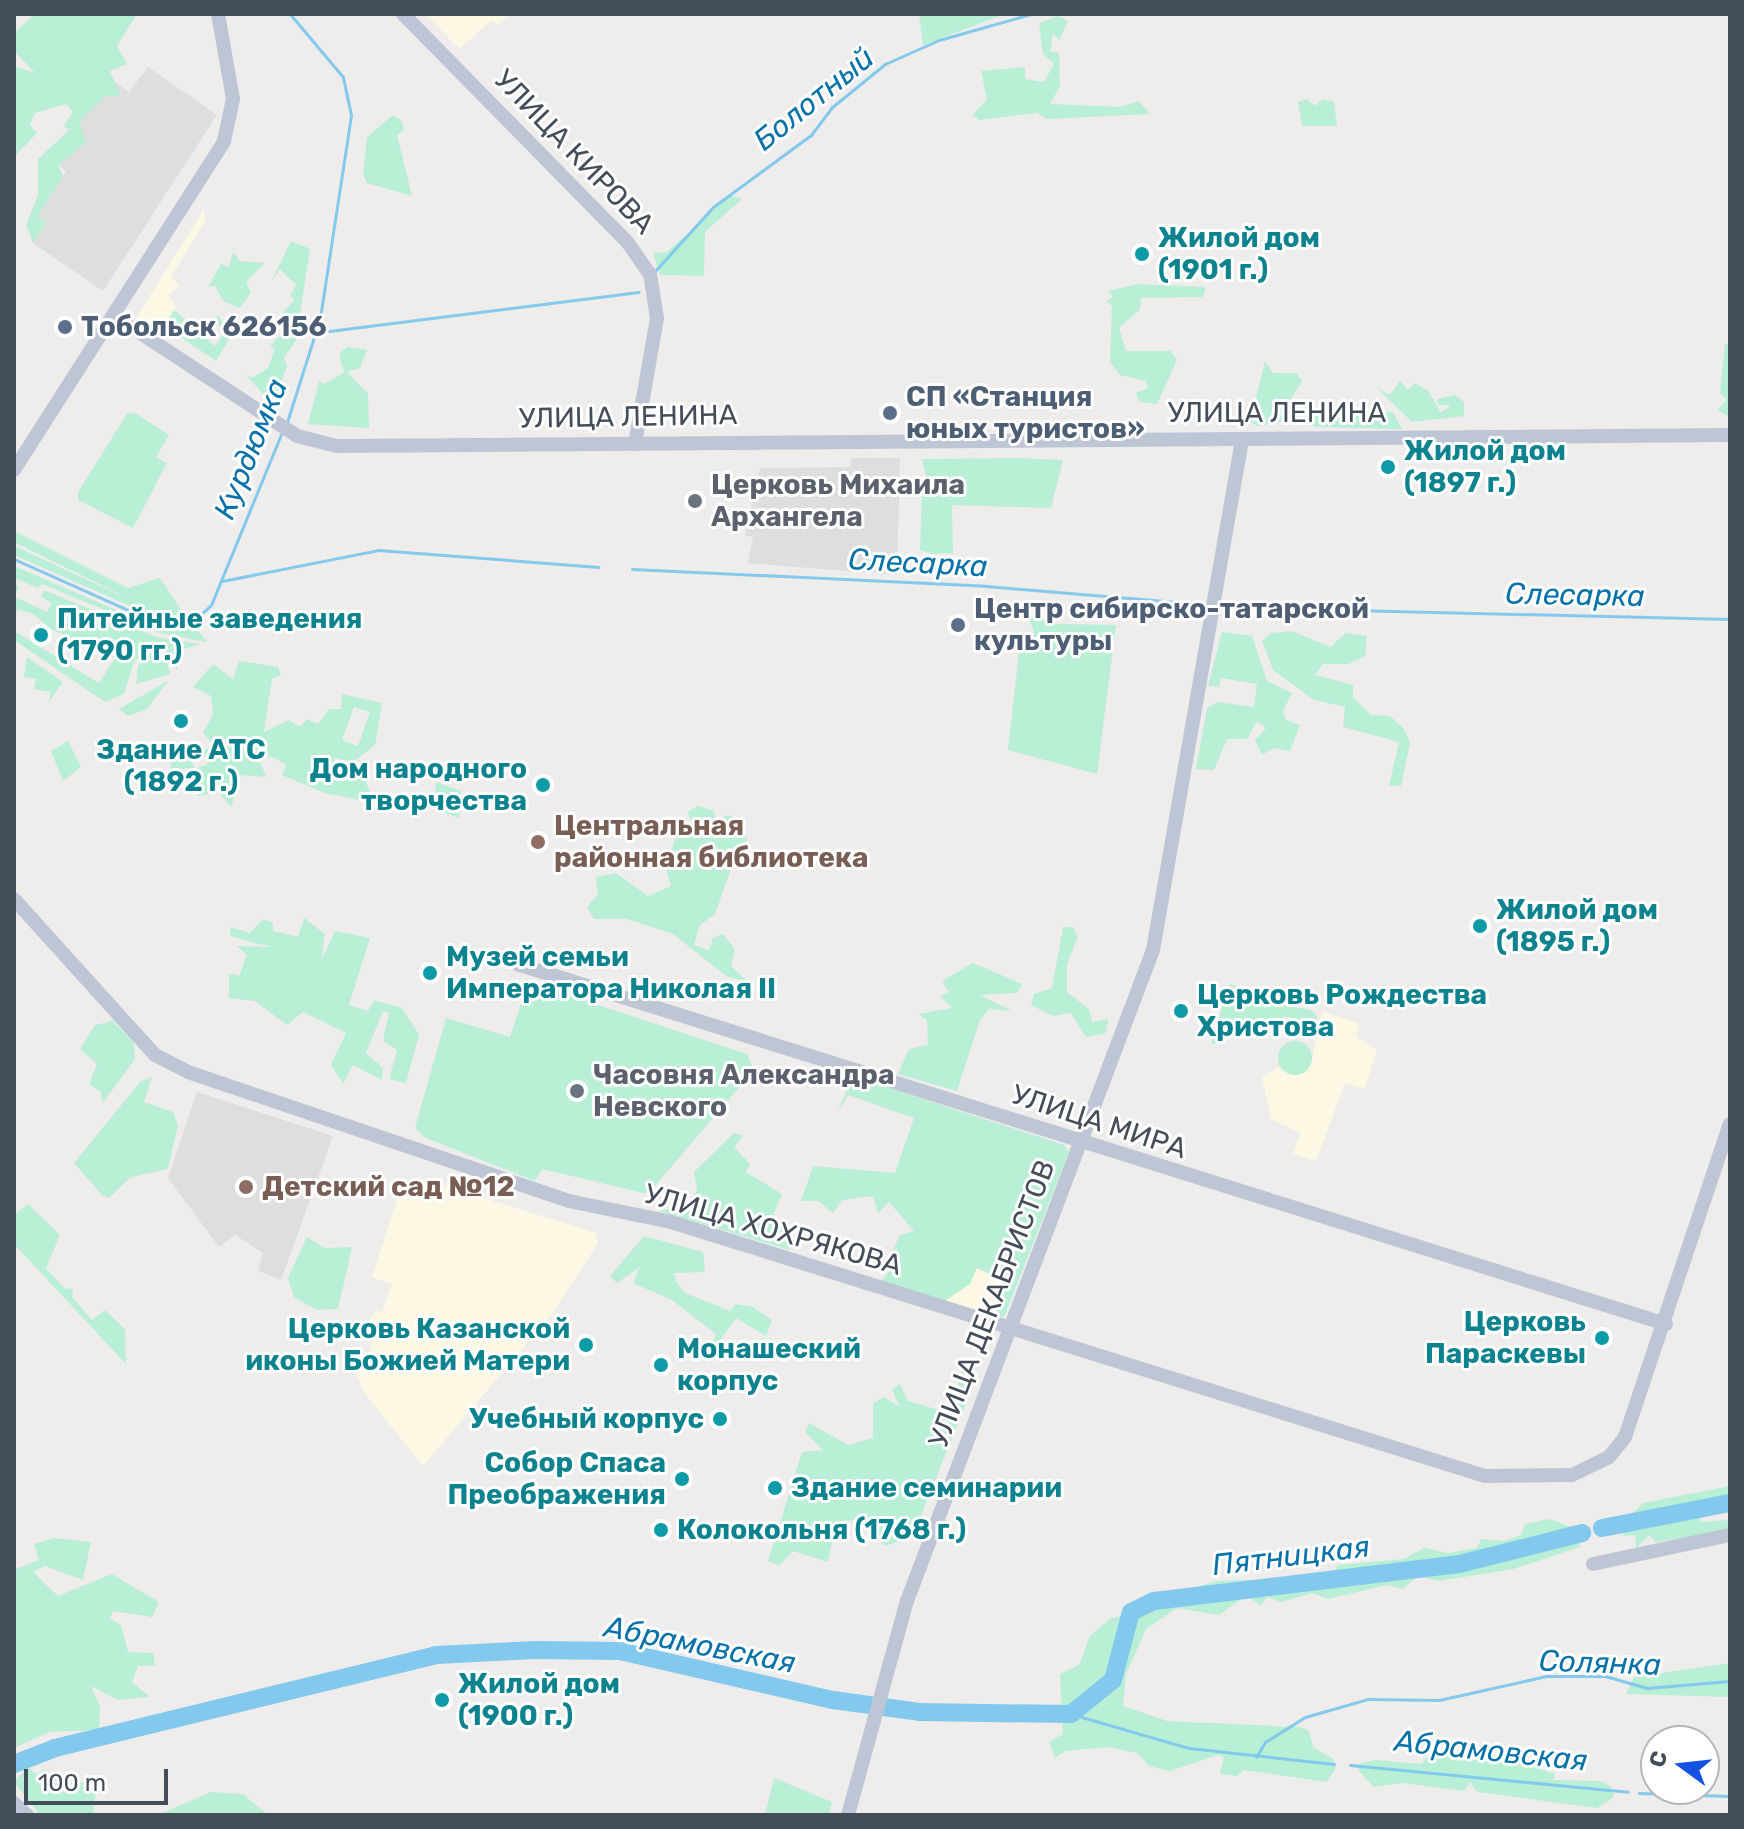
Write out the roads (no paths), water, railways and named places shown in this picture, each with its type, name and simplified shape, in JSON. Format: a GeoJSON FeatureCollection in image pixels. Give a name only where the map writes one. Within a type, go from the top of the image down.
{"type":"FeatureCollection","features":[{"type":"Feature","properties":{"kind":"main road"},"geometry":{"type":"LineString","coordinates":[[14,470],[230,126],[233,99],[218,14]]}},
{"type":"Feature","properties":{"kind":"main road","name":"УЛИЦА КИРОВА"},"geometry":{"type":"LineString","coordinates":[[403,14],[628,243],[650,274],[657,318],[635,444]]}},
{"type":"Feature","properties":{"kind":"main road","name":"УЛИЦА ЛЕНИНА"},"geometry":{"type":"LineString","coordinates":[[113,315],[297,436],[337,446],[1730,435]]}},
{"type":"Feature","properties":{"kind":"main road","name":"УЛИЦА ДЕКАБРИСТОВ"},"geometry":{"type":"LineString","coordinates":[[848,1815],[907,1601],[1160,927],[1242,440]]}},
{"type":"Feature","properties":{"kind":"main road","name":"УЛИЦА ХОХРЯКОВА"},"geometry":{"type":"LineString","coordinates":[[14,899],[155,1055],[569,1201],[671,1222],[1468,1472],[1528,1479],[1586,1471],[1625,1437],[1666,1324]]}},
{"type":"Feature","properties":{"kind":"main road","name":"УЛИЦА МИРА"},"geometry":{"type":"LineString","coordinates":[[517,964],[1081,1144],[1666,1324]]}},
{"type":"Feature","properties":{"kind":"main road"},"geometry":{"type":"LineString","coordinates":[[1666,1324],[1730,1124]]}},
{"type":"Feature","properties":{"kind":"main road"},"geometry":{"type":"LineString","coordinates":[[1593,1564],[1730,1535]]}},
{"type":"Feature","properties":{"kind":"main road"},"geometry":{"type":"LineString","coordinates":[[14,1803],[27,1815]]}},
{"type":"Feature","properties":{"kind":"waterway","name":"Курдюмка"},"geometry":{"type":"LineString","coordinates":[[287,422],[320,318],[351,115],[343,77],[290,14]]}},
{"type":"Feature","properties":{"kind":"waterway","name":"Болотный"},"geometry":{"type":"LineString","coordinates":[[655,271],[713,207],[811,135],[831,108],[885,64],[939,40],[1031,14]]}},
{"type":"Feature","properties":{"kind":"waterway","name":"Болотный"},"geometry":{"type":"LineString","coordinates":[[329,331],[639,292]]}},
{"type":"Feature","properties":{"kind":"waterway","name":"Курдюмка"},"geometry":{"type":"LineString","coordinates":[[14,559],[155,622],[177,627],[192,622],[211,605],[282,432]]}},
{"type":"Feature","properties":{"kind":"waterway","name":"Слесарка"},"geometry":{"type":"LineString","coordinates":[[222,581],[378,550],[598,567]]}},
{"type":"Feature","properties":{"kind":"waterway","name":"Слесарка"},"geometry":{"type":"LineString","coordinates":[[632,569],[986,586],[1200,604]]}},
{"type":"Feature","properties":{"kind":"waterway","name":"Слесарка"},"geometry":{"type":"LineString","coordinates":[[1227,607],[1730,619]]}},
{"type":"Feature","properties":{"kind":"waterway","name":"Пятницкая"},"geometry":{"type":"LineString","coordinates":[[1602,1528],[1730,1503]]}},
{"type":"Feature","properties":{"kind":"waterway","name":"Абрамовская"},"geometry":{"type":"LineString","coordinates":[[14,1764],[55,1748],[436,1655],[535,1650],[620,1651],[833,1700],[919,1712],[1071,1714],[1113,1680],[1131,1612],[1154,1601],[1459,1564],[1582,1533]]}},
{"type":"Feature","properties":{"kind":"waterway","name":"Солянка"},"geometry":{"type":"LineString","coordinates":[[1256,1757],[1265,1742],[1305,1717],[1368,1699],[1439,1700],[1546,1676],[1605,1676],[1647,1688],[1730,1681]]}},
{"type":"Feature","properties":{"kind":"waterway","name":"Абрамовская"},"geometry":{"type":"LineString","coordinates":[[1071,1714],[1189,1748],[1334,1764]]}},
{"type":"Feature","properties":{"kind":"waterway","name":"Абрамовская"},"geometry":{"type":"LineString","coordinates":[[1350,1765],[1628,1792]]}},
{"type":"Feature","properties":{"kind":"waterway","name":"Абрамовская"},"geometry":{"type":"LineString","coordinates":[[1639,1793],[1730,1796]]}},
{"type":"Feature","properties":{"kind":"place","name":"Жилой дом (1901 г.)"},"geometry":{"type":"Point","coordinates":[1142,254]}},
{"type":"Feature","properties":{"kind":"place","name":"Тобольск 626156"},"geometry":{"type":"Point","coordinates":[65,327]}},
{"type":"Feature","properties":{"kind":"place","name":"СП «Станция юных туристов»"},"geometry":{"type":"Point","coordinates":[890,413]}},
{"type":"Feature","properties":{"kind":"place","name":"Жилой дом (1897 г.)"},"geometry":{"type":"Point","coordinates":[1388,467]}},
{"type":"Feature","properties":{"kind":"place","name":"Церковь Михаила Архангела"},"geometry":{"type":"Point","coordinates":[695,501]}},
{"type":"Feature","properties":{"kind":"place","name":"Центр сибирско-татарской культуры"},"geometry":{"type":"Point","coordinates":[958,625]}},
{"type":"Feature","properties":{"kind":"place","name":"Питейные заведения (1790 гг.)"},"geometry":{"type":"Point","coordinates":[41,635]}},
{"type":"Feature","properties":{"kind":"place","name":"Здание АТС (1892 г.)"},"geometry":{"type":"Point","coordinates":[181,721]}},
{"type":"Feature","properties":{"kind":"place","name":"Дом народного творчества"},"geometry":{"type":"Point","coordinates":[543,785]}},
{"type":"Feature","properties":{"kind":"place","name":"Центральная районная библиотека"},"geometry":{"type":"Point","coordinates":[538,842]}},
{"type":"Feature","properties":{"kind":"place","name":"Жилой дом (1895 г.)"},"geometry":{"type":"Point","coordinates":[1480,926]}},
{"type":"Feature","properties":{"kind":"place","name":"Музей семьи Императора Николая II"},"geometry":{"type":"Point","coordinates":[430,973]}},
{"type":"Feature","properties":{"kind":"place","name":"Церковь Рождества Христова"},"geometry":{"type":"Point","coordinates":[1181,1011]}},
{"type":"Feature","properties":{"kind":"place","name":"Часовня Александра Невского"},"geometry":{"type":"Point","coordinates":[577,1091]}},
{"type":"Feature","properties":{"kind":"place","name":"Детский сад №12"},"geometry":{"type":"Point","coordinates":[246,1187]}},
{"type":"Feature","properties":{"kind":"place","name":"Церковь Параскевы"},"geometry":{"type":"Point","coordinates":[1602,1338]}},
{"type":"Feature","properties":{"kind":"place","name":"Церковь Казанской иконы Божией Матери"},"geometry":{"type":"Point","coordinates":[586,1345]}},
{"type":"Feature","properties":{"kind":"place","name":"Монашеский корпус"},"geometry":{"type":"Point","coordinates":[661,1365]}},
{"type":"Feature","properties":{"kind":"place","name":"Учебный корпус"},"geometry":{"type":"Point","coordinates":[720,1419]}},
{"type":"Feature","properties":{"kind":"place","name":"Собор Спаса Преображения"},"geometry":{"type":"Point","coordinates":[682,1479]}},
{"type":"Feature","properties":{"kind":"place","name":"Здание семинарии"},"geometry":{"type":"Point","coordinates":[775,1488]}},
{"type":"Feature","properties":{"kind":"place","name":"Колокольня (1768 г.)"},"geometry":{"type":"Point","coordinates":[661,1530]}},
{"type":"Feature","properties":{"kind":"place","name":"Жилой дом (1900 г.)"},"geometry":{"type":"Point","coordinates":[442,1700]}}]}
